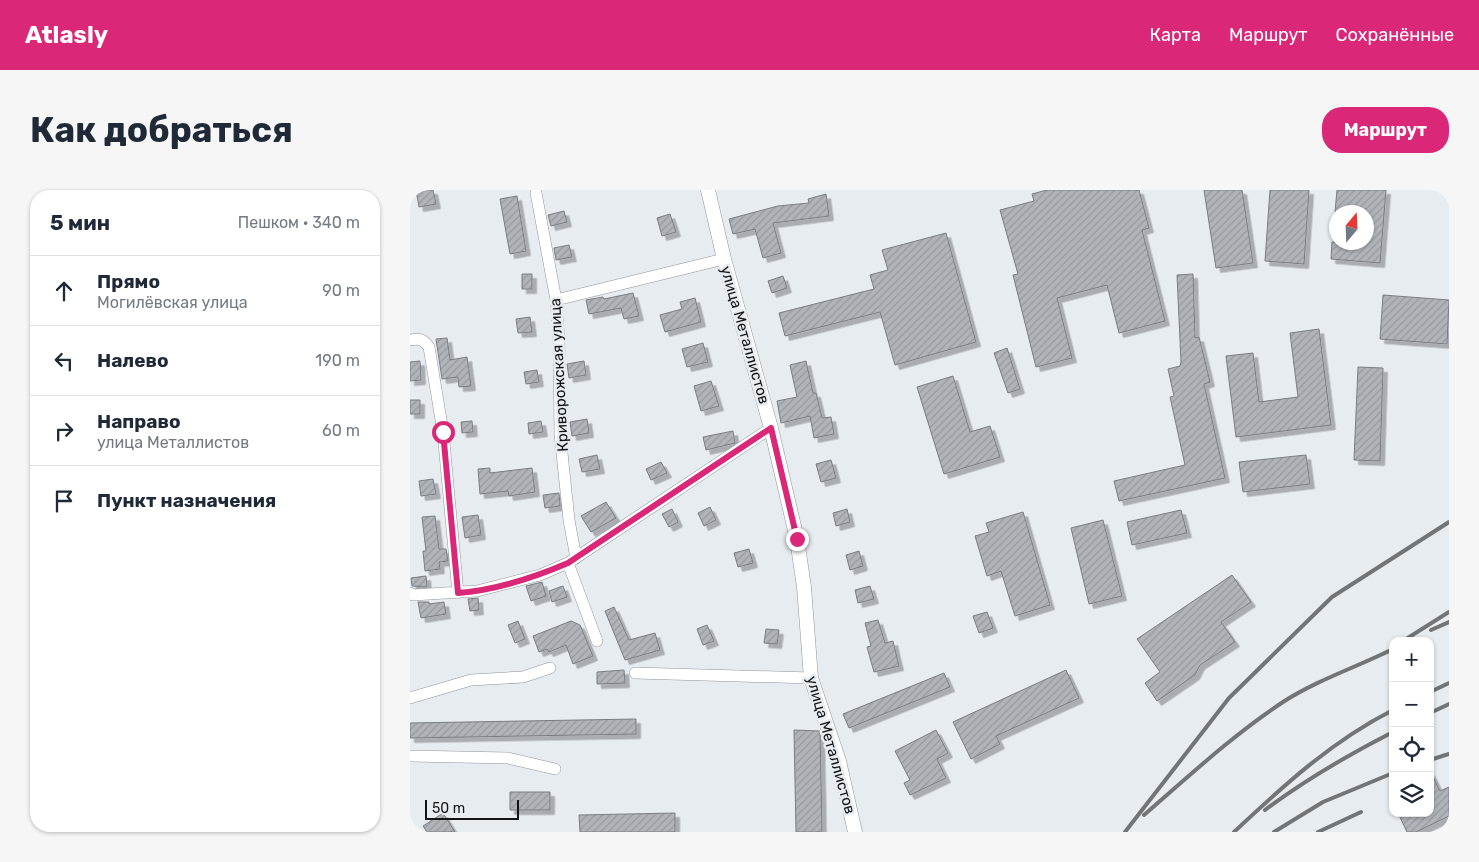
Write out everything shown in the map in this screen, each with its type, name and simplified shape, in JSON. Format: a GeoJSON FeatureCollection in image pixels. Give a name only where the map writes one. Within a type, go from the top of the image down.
{"type":"FeatureCollection","features":[{"type":"Feature","properties":{"kind":"street","name":"улица Металлистов"},"geometry":{"type":"LineString","coordinates":[[708,190],[724,259],[771,428],[798,549],[804,587],[811,678],[839,761],[855,832]]}},
{"type":"Feature","properties":{"kind":"street","name":"Криворожская улица"},"geometry":{"type":"LineString","coordinates":[[536,193],[556,300],[559,341],[560,434],[572,561],[597,641]]}},
{"type":"Feature","properties":{"kind":"street"},"geometry":{"type":"LineString","coordinates":[[556,300],[724,259]]}},
{"type":"Feature","properties":{"kind":"street"},"geometry":{"type":"LineString","coordinates":[[411,340],[418,338],[424,340],[429,347],[443,432],[458,593]]}},
{"type":"Feature","properties":{"kind":"street"},"geometry":{"type":"LineString","coordinates":[[410,593],[413,595],[477,591],[540,574],[572,561],[771,428]]}},
{"type":"Feature","properties":{"kind":"street"},"geometry":{"type":"LineString","coordinates":[[410,698],[471,680],[523,677],[550,668]]}},
{"type":"Feature","properties":{"kind":"street"},"geometry":{"type":"LineString","coordinates":[[635,673],[811,678]]}},
{"type":"Feature","properties":{"kind":"street"},"geometry":{"type":"LineString","coordinates":[[410,756],[508,758],[555,769]]}},
{"type":"Feature","properties":{"kind":"building"},"geometry":{"type":"Polygon","coordinates":[[[416,190],[433,190],[436,204],[419,207],[416,190]]]}},
{"type":"Feature","properties":{"kind":"building"},"geometry":{"type":"Polygon","coordinates":[[[1047,190],[1139,190],[1149,228],[1142,230],[1165,321],[1119,333],[1107,285],[1057,298],[1072,358],[1036,367],[1013,275],[1018,274],[1000,210],[1034,201],[1032,194],[1047,190]]]}},
{"type":"Feature","properties":{"kind":"building"},"geometry":{"type":"Polygon","coordinates":[[[1204,190],[1242,190],[1253,263],[1216,268],[1204,190]]]}},
{"type":"Feature","properties":{"kind":"building"},"geometry":{"type":"Polygon","coordinates":[[[1270,190],[1309,190],[1304,264],[1265,261],[1270,190]]]}},
{"type":"Feature","properties":{"kind":"building"},"geometry":{"type":"Polygon","coordinates":[[[1337,190],[1386,190],[1380,263],[1331,259],[1332,250],[1374,250],[1374,205],[1336,205],[1337,190]]]}},
{"type":"Feature","properties":{"kind":"building"},"geometry":{"type":"Polygon","coordinates":[[[826,194],[829,216],[773,223],[781,253],[763,258],[755,229],[733,234],[729,219],[778,206],[809,203],[808,199],[826,194]]]}},
{"type":"Feature","properties":{"kind":"building"},"geometry":{"type":"Polygon","coordinates":[[[517,196],[526,251],[510,254],[500,199],[517,196]]]}},
{"type":"Feature","properties":{"kind":"building"},"geometry":{"type":"Polygon","coordinates":[[[564,211],[567,222],[551,226],[548,215],[564,211]]]}},
{"type":"Feature","properties":{"kind":"building"},"geometry":{"type":"Polygon","coordinates":[[[670,214],[676,232],[662,236],[657,218],[670,214]]]}},
{"type":"Feature","properties":{"kind":"building"},"geometry":{"type":"Polygon","coordinates":[[[946,233],[976,342],[895,365],[880,312],[785,336],[779,313],[874,289],[870,275],[888,270],[882,250],[946,233]]]}},
{"type":"Feature","properties":{"kind":"building"},"geometry":{"type":"Polygon","coordinates":[[[569,245],[572,257],[556,260],[554,248],[569,245]]]}},
{"type":"Feature","properties":{"kind":"building"},"geometry":{"type":"Polygon","coordinates":[[[522,274],[532,274],[532,289],[522,289],[522,274]]]}},
{"type":"Feature","properties":{"kind":"building"},"geometry":{"type":"Polygon","coordinates":[[[1193,274],[1195,338],[1199,337],[1210,382],[1204,384],[1225,478],[1119,501],[1114,481],[1185,465],[1170,397],[1174,396],[1168,369],[1180,366],[1181,362],[1177,275],[1193,274]]]}},
{"type":"Feature","properties":{"kind":"building"},"geometry":{"type":"Polygon","coordinates":[[[783,276],[787,288],[772,293],[768,281],[783,276]]]}},
{"type":"Feature","properties":{"kind":"building"},"geometry":{"type":"Polygon","coordinates":[[[633,293],[639,316],[624,319],[621,308],[589,314],[586,300],[603,297],[604,299],[633,293]]]}},
{"type":"Feature","properties":{"kind":"building"},"geometry":{"type":"Polygon","coordinates":[[[1383,295],[1449,300],[1447,344],[1380,339],[1383,295]]]}},
{"type":"Feature","properties":{"kind":"building"},"geometry":{"type":"Polygon","coordinates":[[[695,298],[701,322],[665,332],[660,315],[682,309],[680,302],[695,298]]]}},
{"type":"Feature","properties":{"kind":"building"},"geometry":{"type":"Polygon","coordinates":[[[530,317],[532,332],[518,333],[516,319],[530,317]]]}},
{"type":"Feature","properties":{"kind":"building"},"geometry":{"type":"Polygon","coordinates":[[[1319,329],[1331,425],[1236,437],[1226,356],[1253,353],[1259,402],[1298,397],[1290,333],[1319,329]]]}},
{"type":"Feature","properties":{"kind":"building"},"geometry":{"type":"Polygon","coordinates":[[[447,338],[450,360],[467,357],[471,386],[459,387],[458,377],[442,379],[436,339],[447,338]]]}},
{"type":"Feature","properties":{"kind":"building"},"geometry":{"type":"Polygon","coordinates":[[[703,343],[708,362],[687,367],[682,349],[703,343]]]}},
{"type":"Feature","properties":{"kind":"building"},"geometry":{"type":"Polygon","coordinates":[[[1007,348],[1020,389],[1008,393],[994,353],[1007,348]]]}},
{"type":"Feature","properties":{"kind":"building"},"geometry":{"type":"Polygon","coordinates":[[[420,361],[421,380],[410,381],[410,362],[420,361]]]}},
{"type":"Feature","properties":{"kind":"building"},"geometry":{"type":"Polygon","coordinates":[[[584,361],[586,375],[569,378],[567,364],[584,361]]]}},
{"type":"Feature","properties":{"kind":"building"},"geometry":{"type":"Polygon","coordinates":[[[806,361],[813,393],[816,393],[822,418],[831,417],[834,434],[814,438],[810,416],[781,423],[777,401],[797,397],[790,365],[806,361]]]}},
{"type":"Feature","properties":{"kind":"building"},"geometry":{"type":"Polygon","coordinates":[[[1358,367],[1383,368],[1380,461],[1354,460],[1358,367]]]}},
{"type":"Feature","properties":{"kind":"building"},"geometry":{"type":"Polygon","coordinates":[[[537,370],[539,382],[526,384],[524,372],[537,370]]]}},
{"type":"Feature","properties":{"kind":"building"},"geometry":{"type":"Polygon","coordinates":[[[953,376],[970,432],[990,426],[1000,457],[944,474],[917,387],[953,376]]]}},
{"type":"Feature","properties":{"kind":"building"},"geometry":{"type":"Polygon","coordinates":[[[711,381],[719,406],[701,411],[694,386],[711,381]]]}},
{"type":"Feature","properties":{"kind":"building"},"geometry":{"type":"Polygon","coordinates":[[[410,400],[420,400],[420,414],[410,414],[410,400]]]}},
{"type":"Feature","properties":{"kind":"building"},"geometry":{"type":"Polygon","coordinates":[[[587,419],[589,433],[572,436],[570,422],[587,419]]]}},
{"type":"Feature","properties":{"kind":"building"},"geometry":{"type":"Polygon","coordinates":[[[472,421],[473,432],[462,433],[461,422],[472,421]]]}},
{"type":"Feature","properties":{"kind":"building"},"geometry":{"type":"Polygon","coordinates":[[[541,421],[543,432],[529,434],[528,423],[541,421]]]}},
{"type":"Feature","properties":{"kind":"building"},"geometry":{"type":"Polygon","coordinates":[[[733,431],[735,443],[706,450],[703,437],[733,431]]]}},
{"type":"Feature","properties":{"kind":"building"},"geometry":{"type":"Polygon","coordinates":[[[597,455],[600,469],[582,472],[579,459],[597,455]]]}},
{"type":"Feature","properties":{"kind":"building"},"geometry":{"type":"Polygon","coordinates":[[[1306,455],[1310,484],[1243,492],[1239,462],[1306,455]]]}},
{"type":"Feature","properties":{"kind":"building"},"geometry":{"type":"Polygon","coordinates":[[[831,460],[836,478],[821,482],[816,464],[831,460]]]}},
{"type":"Feature","properties":{"kind":"building"},"geometry":{"type":"Polygon","coordinates":[[[661,462],[667,473],[651,480],[646,469],[661,462]]]}},
{"type":"Feature","properties":{"kind":"building"},"geometry":{"type":"Polygon","coordinates":[[[490,468],[490,473],[532,468],[535,492],[509,496],[508,491],[480,494],[478,469],[490,468]]]}},
{"type":"Feature","properties":{"kind":"building"},"geometry":{"type":"Polygon","coordinates":[[[433,479],[436,494],[421,496],[419,481],[433,479]]]}},
{"type":"Feature","properties":{"kind":"building"},"geometry":{"type":"Polygon","coordinates":[[[559,493],[560,506],[545,508],[543,495],[559,493]]]}},
{"type":"Feature","properties":{"kind":"building"},"geometry":{"type":"Polygon","coordinates":[[[606,502],[616,518],[591,532],[581,516],[606,502]]]}},
{"type":"Feature","properties":{"kind":"building"},"geometry":{"type":"Polygon","coordinates":[[[710,507],[716,520],[704,526],[698,513],[710,507]]]}},
{"type":"Feature","properties":{"kind":"building"},"geometry":{"type":"Polygon","coordinates":[[[672,509],[678,522],[669,527],[662,514],[672,509]]]}},
{"type":"Feature","properties":{"kind":"building"},"geometry":{"type":"Polygon","coordinates":[[[847,509],[850,522],[836,526],[833,513],[847,509]]]}},
{"type":"Feature","properties":{"kind":"building"},"geometry":{"type":"Polygon","coordinates":[[[1181,510],[1187,533],[1132,545],[1127,522],[1181,510]]]}},
{"type":"Feature","properties":{"kind":"building"},"geometry":{"type":"Polygon","coordinates":[[[1023,512],[1050,605],[1015,616],[1001,571],[987,576],[975,536],[989,532],[986,523],[1023,512]]]}},
{"type":"Feature","properties":{"kind":"building"},"geometry":{"type":"Polygon","coordinates":[[[478,515],[481,535],[465,538],[462,517],[478,515]]]}},
{"type":"Feature","properties":{"kind":"building"},"geometry":{"type":"Polygon","coordinates":[[[435,516],[439,549],[446,549],[448,561],[439,562],[440,569],[425,571],[423,551],[426,551],[422,517],[435,516]]]}},
{"type":"Feature","properties":{"kind":"building"},"geometry":{"type":"Polygon","coordinates":[[[1103,520],[1122,596],[1089,604],[1071,528],[1103,520]]]}},
{"type":"Feature","properties":{"kind":"building"},"geometry":{"type":"Polygon","coordinates":[[[749,549],[753,563],[738,567],[734,553],[749,549]]]}},
{"type":"Feature","properties":{"kind":"building"},"geometry":{"type":"Polygon","coordinates":[[[859,551],[863,566],[850,570],[846,555],[859,551]]]}},
{"type":"Feature","properties":{"kind":"building"},"geometry":{"type":"Polygon","coordinates":[[[1232,575],[1251,602],[1221,622],[1235,642],[1200,665],[1195,675],[1157,701],[1145,683],[1160,672],[1137,639],[1232,575]]]}},
{"type":"Feature","properties":{"kind":"building"},"geometry":{"type":"Polygon","coordinates":[[[426,576],[427,587],[412,586],[411,578],[426,576]]]}},
{"type":"Feature","properties":{"kind":"building"},"geometry":{"type":"Polygon","coordinates":[[[542,582],[546,596],[531,601],[526,586],[542,582]]]}},
{"type":"Feature","properties":{"kind":"building"},"geometry":{"type":"Polygon","coordinates":[[[563,586],[567,597],[552,602],[549,591],[563,586]]]}},
{"type":"Feature","properties":{"kind":"building"},"geometry":{"type":"Polygon","coordinates":[[[870,586],[874,599],[858,603],[855,590],[870,586]]]}},
{"type":"Feature","properties":{"kind":"building"},"geometry":{"type":"Polygon","coordinates":[[[478,598],[479,610],[470,611],[468,599],[478,598]]]}},
{"type":"Feature","properties":{"kind":"building"},"geometry":{"type":"Polygon","coordinates":[[[418,602],[429,602],[429,604],[444,602],[446,614],[421,618],[418,602]]]}},
{"type":"Feature","properties":{"kind":"building"},"geometry":{"type":"Polygon","coordinates":[[[614,607],[629,640],[655,633],[660,650],[625,660],[605,611],[614,607]]]}},
{"type":"Feature","properties":{"kind":"building"},"geometry":{"type":"Polygon","coordinates":[[[987,612],[993,628],[979,633],[973,616],[987,612]]]}},
{"type":"Feature","properties":{"kind":"building"},"geometry":{"type":"Polygon","coordinates":[[[878,620],[885,643],[893,641],[899,666],[874,672],[867,647],[871,646],[865,623],[878,620]]]}},
{"type":"Feature","properties":{"kind":"building"},"geometry":{"type":"Polygon","coordinates":[[[518,621],[525,639],[515,643],[508,625],[518,621]]]}},
{"type":"Feature","properties":{"kind":"building"},"geometry":{"type":"Polygon","coordinates":[[[571,621],[580,625],[593,656],[573,664],[566,645],[549,652],[547,649],[539,652],[533,636],[571,621]]]}},
{"type":"Feature","properties":{"kind":"building"},"geometry":{"type":"Polygon","coordinates":[[[707,625],[714,641],[703,645],[697,629],[707,625]]]}},
{"type":"Feature","properties":{"kind":"building"},"geometry":{"type":"Polygon","coordinates":[[[766,629],[779,630],[777,644],[764,643],[766,629]]]}},
{"type":"Feature","properties":{"kind":"building"},"geometry":{"type":"Polygon","coordinates":[[[624,670],[625,683],[597,684],[597,672],[624,670]]]}},
{"type":"Feature","properties":{"kind":"building"},"geometry":{"type":"Polygon","coordinates":[[[1066,670],[1079,698],[996,736],[1000,744],[971,759],[953,722],[1066,670]]]}},
{"type":"Feature","properties":{"kind":"building"},"geometry":{"type":"Polygon","coordinates":[[[944,673],[950,687],[849,728],[843,714],[944,673]]]}},
{"type":"Feature","properties":{"kind":"building"},"geometry":{"type":"Polygon","coordinates":[[[636,719],[636,734],[410,738],[410,723],[636,719]]]}},
{"type":"Feature","properties":{"kind":"building"},"geometry":{"type":"Polygon","coordinates":[[[794,730],[820,731],[822,832],[796,832],[794,730]]]}},
{"type":"Feature","properties":{"kind":"building"},"geometry":{"type":"Polygon","coordinates":[[[936,730],[948,753],[937,759],[946,778],[910,795],[904,783],[910,780],[895,751],[936,730]]]}},
{"type":"Feature","properties":{"kind":"building"},"geometry":{"type":"Polygon","coordinates":[[[1434,779],[1440,791],[1449,787],[1449,816],[1416,832],[1407,832],[1400,817],[1434,817],[1434,779]]]}},
{"type":"Feature","properties":{"kind":"building"},"geometry":{"type":"Polygon","coordinates":[[[510,792],[550,792],[550,810],[510,810],[510,792]]]}},
{"type":"Feature","properties":{"kind":"building"},"geometry":{"type":"Polygon","coordinates":[[[443,813],[455,832],[427,832],[423,826],[443,813]]]}},
{"type":"Feature","properties":{"kind":"building"},"geometry":{"type":"Polygon","coordinates":[[[675,813],[675,832],[580,832],[579,815],[675,813]]]}},
{"type":"Feature","properties":{"kind":"railway"},"geometry":{"type":"LineString","coordinates":[[1125,832],[1229,698],[1332,597],[1449,522]]}},
{"type":"Feature","properties":{"kind":"railway"},"geometry":{"type":"LineString","coordinates":[[1409,637],[1449,612]]}},
{"type":"Feature","properties":{"kind":"railway"},"geometry":{"type":"LineString","coordinates":[[1431,630],[1449,622]]}},
{"type":"Feature","properties":{"kind":"railway"},"geometry":{"type":"LineString","coordinates":[[1144,815],[1229,742],[1283,702],[1323,680],[1389,651]]}},
{"type":"Feature","properties":{"kind":"railway"},"geometry":{"type":"LineString","coordinates":[[1434,690],[1449,683]]}},
{"type":"Feature","properties":{"kind":"railway"},"geometry":{"type":"LineString","coordinates":[[1434,711],[1449,704]]}},
{"type":"Feature","properties":{"kind":"railway"},"geometry":{"type":"LineString","coordinates":[[1234,832],[1309,765],[1349,736],[1389,712]]}},
{"type":"Feature","properties":{"kind":"railway"},"geometry":{"type":"LineString","coordinates":[[1265,810],[1327,768],[1389,734]]}},
{"type":"Feature","properties":{"kind":"railway"},"geometry":{"type":"LineString","coordinates":[[1434,759],[1449,754]]}},
{"type":"Feature","properties":{"kind":"railway"},"geometry":{"type":"LineString","coordinates":[[1274,832],[1323,802],[1389,775]]}},
{"type":"Feature","properties":{"kind":"railway"},"geometry":{"type":"LineString","coordinates":[[1318,832],[1361,812]]}},
{"type":"Feature","properties":{"kind":"route"},"geometry":{"type":"LineString","coordinates":[[443,432],[458,593],[477,591],[540,574],[568,563],[771,428],[797,539]]}}]}
